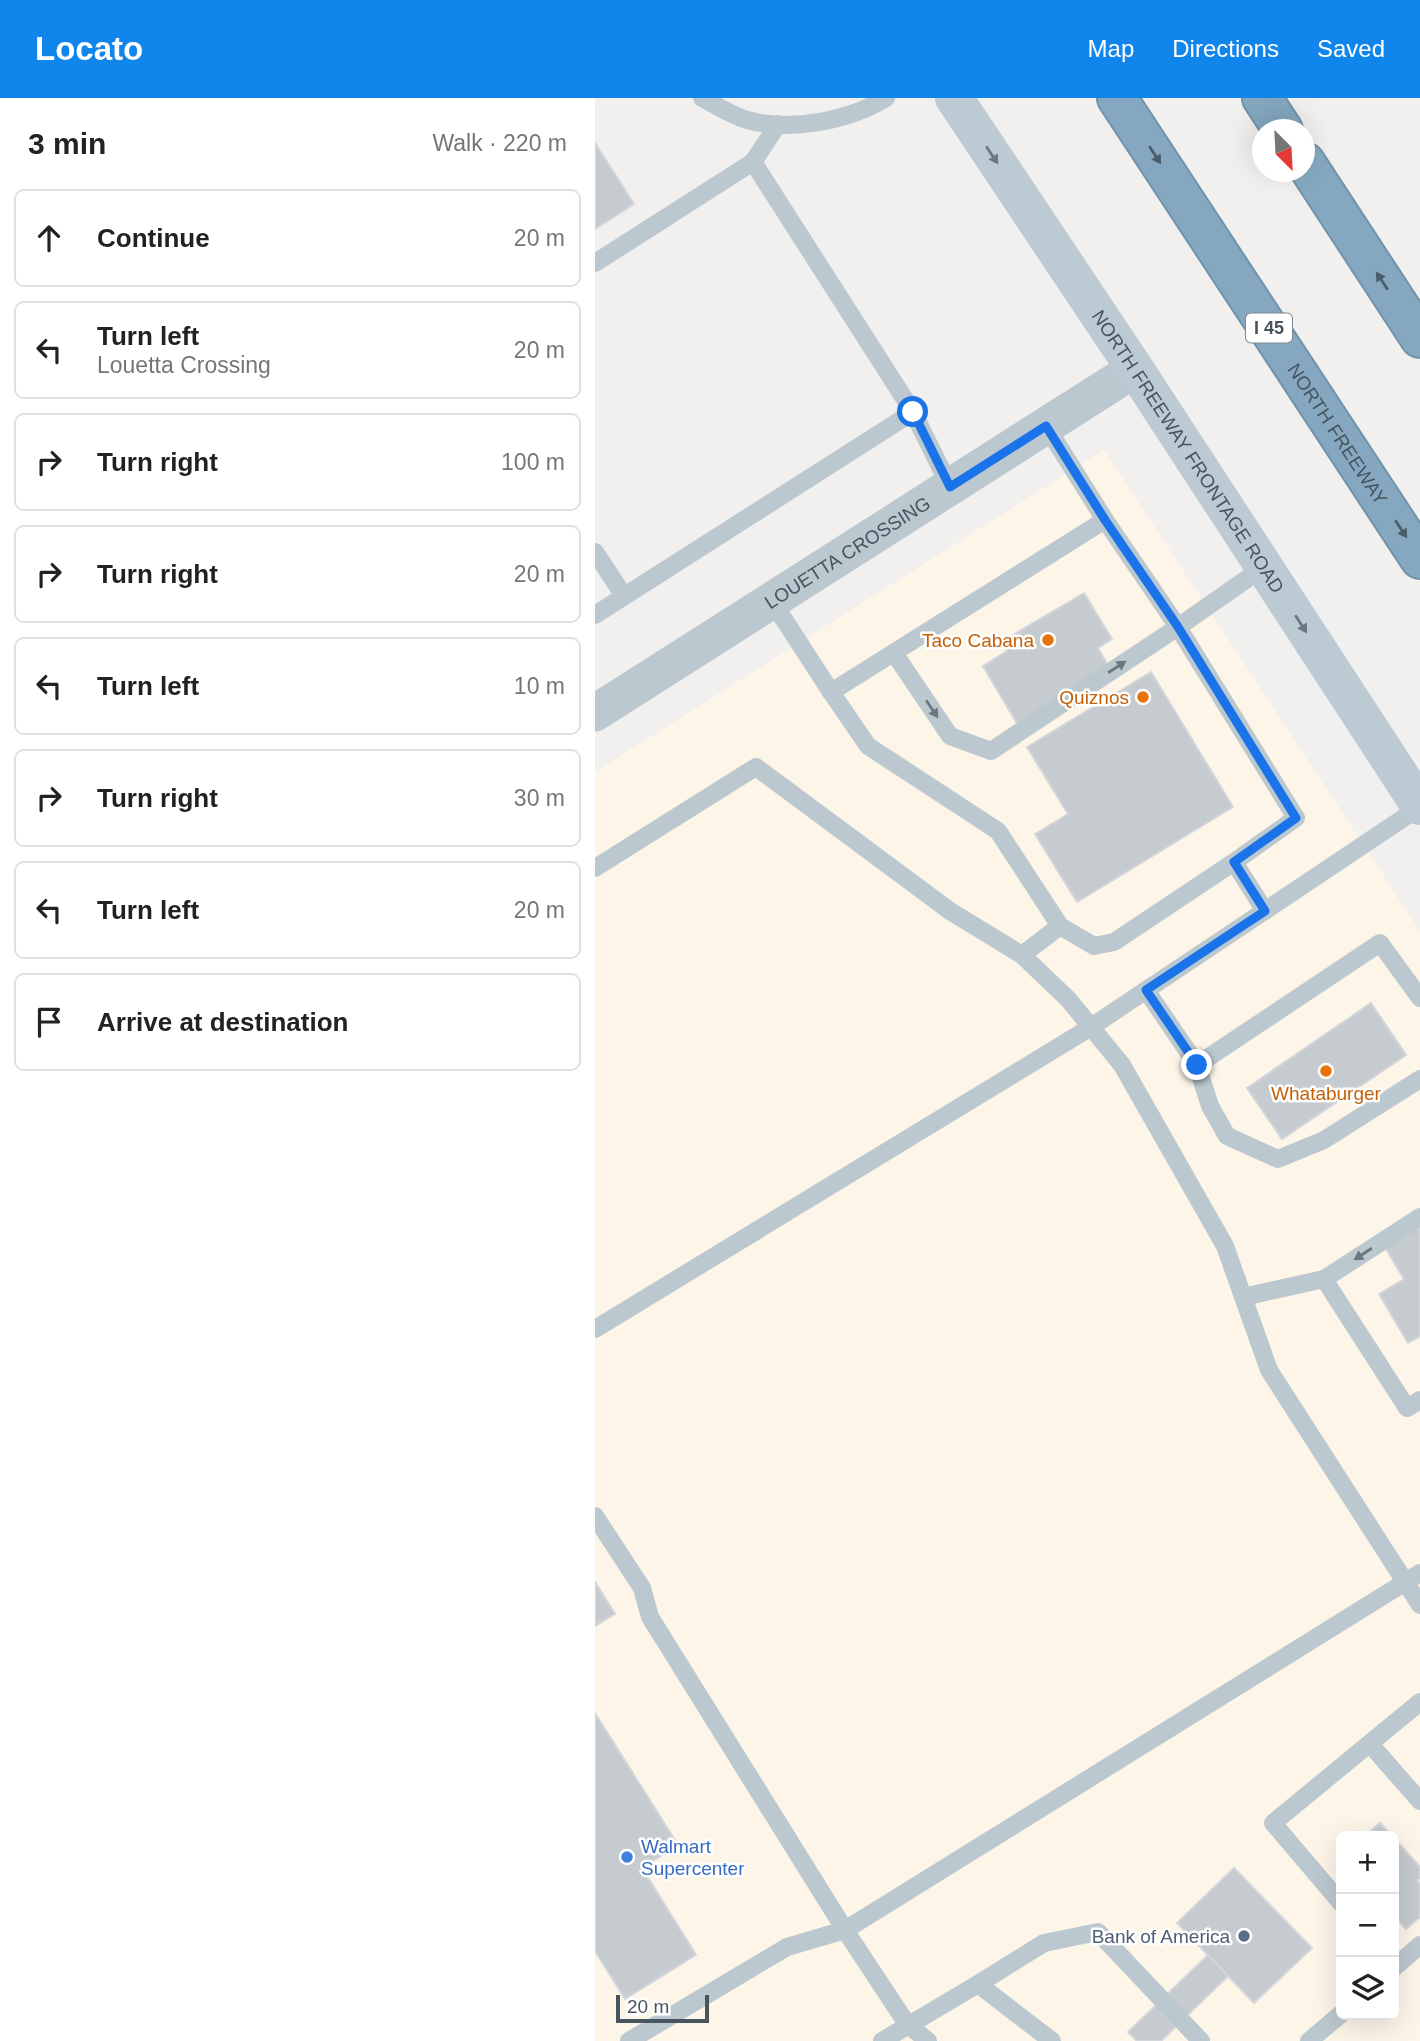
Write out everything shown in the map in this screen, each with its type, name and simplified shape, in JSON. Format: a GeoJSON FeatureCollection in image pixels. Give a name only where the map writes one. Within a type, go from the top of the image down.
{"type":"FeatureCollection","features":[{"type":"Feature","properties":{"kind":"highway","name":"NORTH FREEWAY"},"geometry":{"type":"LineString","coordinates":[[1117,98],[1420,559]]}},
{"type":"Feature","properties":{"kind":"highway"},"geometry":{"type":"LineString","coordinates":[[1262,98],[1276,119]]}},
{"type":"Feature","properties":{"kind":"highway"},"geometry":{"type":"LineString","coordinates":[[1315,179],[1420,338]]}},
{"type":"Feature","properties":{"kind":"main road","name":"NORTH FREEWAY FRONTAGE ROAD"},"geometry":{"type":"LineString","coordinates":[[954,98],[1135,369],[1420,807]]}},
{"type":"Feature","properties":{"kind":"street","name":"LOUETTA CROSSING"},"geometry":{"type":"LineString","coordinates":[[595,713],[1135,369]]}},
{"type":"Feature","properties":{"kind":"lane"},"geometry":{"type":"LineString","coordinates":[[702,98],[747,120],[778,124],[809,123],[841,117],[871,107],[886,98]]}},
{"type":"Feature","properties":{"kind":"lane"},"geometry":{"type":"LineString","coordinates":[[595,264],[753,162],[778,124]]}},
{"type":"Feature","properties":{"kind":"lane"},"geometry":{"type":"LineString","coordinates":[[753,162],[913,412],[950,487]]}},
{"type":"Feature","properties":{"kind":"lane"},"geometry":{"type":"LineString","coordinates":[[595,615],[913,412]]}},
{"type":"Feature","properties":{"kind":"lane"},"geometry":{"type":"LineString","coordinates":[[772,601],[868,746],[998,831],[1060,926],[1094,946],[1114,942],[1296,818],[1178,627],[1105,520],[1046,426]]}},
{"type":"Feature","properties":{"kind":"lane"},"geometry":{"type":"LineString","coordinates":[[831,692],[1105,520]]}},
{"type":"Feature","properties":{"kind":"lane"},"geometry":{"type":"LineString","coordinates":[[595,552],[624,596]]}},
{"type":"Feature","properties":{"kind":"lane"},"geometry":{"type":"LineString","coordinates":[[894,653],[950,736],[991,751],[1264,567]]}},
{"type":"Feature","properties":{"kind":"lane"},"geometry":{"type":"LineString","coordinates":[[595,868],[756,767],[950,911],[1022,955],[1068,999],[1122,1065],[1225,1246],[1269,1370],[1413,1578],[1420,1605]]}},
{"type":"Feature","properties":{"kind":"lane"},"geometry":{"type":"LineString","coordinates":[[595,1329],[1091,1027],[1420,807]]}},
{"type":"Feature","properties":{"kind":"lane"},"geometry":{"type":"LineString","coordinates":[[1234,862],[1265,911]]}},
{"type":"Feature","properties":{"kind":"lane"},"geometry":{"type":"LineString","coordinates":[[1022,955],[1060,926]]}},
{"type":"Feature","properties":{"kind":"lane"},"geometry":{"type":"LineString","coordinates":[[1197,1065],[1380,943],[1420,998]]}},
{"type":"Feature","properties":{"kind":"lane"},"geometry":{"type":"LineString","coordinates":[[1146,990],[1197,1065],[1210,1107],[1227,1136],[1278,1159],[1324,1140],[1420,1079]]}},
{"type":"Feature","properties":{"kind":"lane"},"geometry":{"type":"LineString","coordinates":[[1243,1297],[1324,1279],[1420,1217]]}},
{"type":"Feature","properties":{"kind":"lane"},"geometry":{"type":"LineString","coordinates":[[1324,1279],[1407,1408],[1420,1400]]}},
{"type":"Feature","properties":{"kind":"lane"},"geometry":{"type":"LineString","coordinates":[[595,1516],[642,1588],[650,1617],[845,1930],[907,2024],[928,2041]]}},
{"type":"Feature","properties":{"kind":"lane"},"geometry":{"type":"LineString","coordinates":[[629,2041],[787,1947],[845,1930],[1413,1578]]}},
{"type":"Feature","properties":{"kind":"lane"},"geometry":{"type":"LineString","coordinates":[[1336,1897],[1273,1823],[1420,1702]]}},
{"type":"Feature","properties":{"kind":"lane"},"geometry":{"type":"LineString","coordinates":[[1370,1744],[1420,1801]]}},
{"type":"Feature","properties":{"kind":"lane"},"geometry":{"type":"LineString","coordinates":[[881,2041],[1044,1942],[1098,1932],[1201,2041]]}},
{"type":"Feature","properties":{"kind":"lane"},"geometry":{"type":"LineString","coordinates":[[1399,1963],[1420,1945]]}},
{"type":"Feature","properties":{"kind":"lane"},"geometry":{"type":"LineString","coordinates":[[978,1984],[1052,2041]]}},
{"type":"Feature","properties":{"kind":"lane"},"geometry":{"type":"LineString","coordinates":[[1310,2041],[1336,2018]]}},
{"type":"Feature","properties":{"kind":"shaded area"},"geometry":{"type":"Polygon","coordinates":[[[1104,450],[1420,931],[1420,2041],[595,2041],[595,772],[1104,450]]]}},
{"type":"Feature","properties":{"kind":"building"},"geometry":{"type":"Polygon","coordinates":[[[595,143],[634,204],[595,229],[595,143]]]}},
{"type":"Feature","properties":{"kind":"building"},"geometry":{"type":"Polygon","coordinates":[[[1084,593],[1112,639],[1098,648],[1110,669],[1018,725],[983,666],[1007,651],[1001,642],[1084,593]]]}},
{"type":"Feature","properties":{"kind":"building"},"geometry":{"type":"Polygon","coordinates":[[[1151,672],[1233,807],[1077,902],[1035,834],[1068,814],[1027,747],[1151,672]]]}},
{"type":"Feature","properties":{"kind":"building","name":"Whataburger"},"geometry":{"type":"Polygon","coordinates":[[[1371,1003],[1406,1055],[1282,1139],[1247,1088],[1371,1003]]]}},
{"type":"Feature","properties":{"kind":"building"},"geometry":{"type":"Polygon","coordinates":[[[1420,1221],[1420,1336],[1408,1343],[1379,1294],[1404,1279],[1383,1244],[1420,1221]]]}},
{"type":"Feature","properties":{"kind":"building"},"geometry":{"type":"Polygon","coordinates":[[[595,1582],[615,1614],[595,1626],[595,1582]]]}},
{"type":"Feature","properties":{"kind":"building","name":"Walmart Supercenter"},"geometry":{"type":"Polygon","coordinates":[[[595,1713],[678,1845],[642,1868],[696,1955],[625,1999],[595,1951],[595,1713]]]}},
{"type":"Feature","properties":{"kind":"building"},"geometry":{"type":"Polygon","coordinates":[[[1380,1823],[1387,1831],[1371,1831],[1380,1823]]]}},
{"type":"Feature","properties":{"kind":"building"},"geometry":{"type":"Polygon","coordinates":[[[1399,1844],[1420,1867],[1420,1878],[1417,1880],[1420,1884],[1420,1917],[1406,1929],[1399,1921],[1399,1844]]]}},
{"type":"Feature","properties":{"kind":"building","name":"Bank of America"},"geometry":{"type":"Polygon","coordinates":[[[1234,1868],[1312,1948],[1254,2003],[1177,1923],[1234,1868]]]}},
{"type":"Feature","properties":{"kind":"building"},"geometry":{"type":"Polygon","coordinates":[[[1208,1955],[1228,1976],[1161,2041],[1137,2041],[1128,2032],[1208,1955]]]}},
{"type":"Feature","properties":{"kind":"place","name":"Taco Cabana"},"geometry":{"type":"Point","coordinates":[1048,640]}},
{"type":"Feature","properties":{"kind":"place","name":"Quiznos"},"geometry":{"type":"Point","coordinates":[1143,697]}},
{"type":"Feature","properties":{"kind":"place","name":"Whataburger"},"geometry":{"type":"Point","coordinates":[1326,1071]}},
{"type":"Feature","properties":{"kind":"place","name":"Walmart Supercenter"},"geometry":{"type":"Point","coordinates":[627,1857]}},
{"type":"Feature","properties":{"kind":"place","name":"Bank of America"},"geometry":{"type":"Point","coordinates":[1244,1936]}},
{"type":"Feature","properties":{"kind":"route"},"geometry":{"type":"LineString","coordinates":[[913,412],[950,487],[1046,426],[1105,520],[1178,627],[1296,818],[1234,862],[1265,911],[1146,990],[1197,1065]]}}]}
